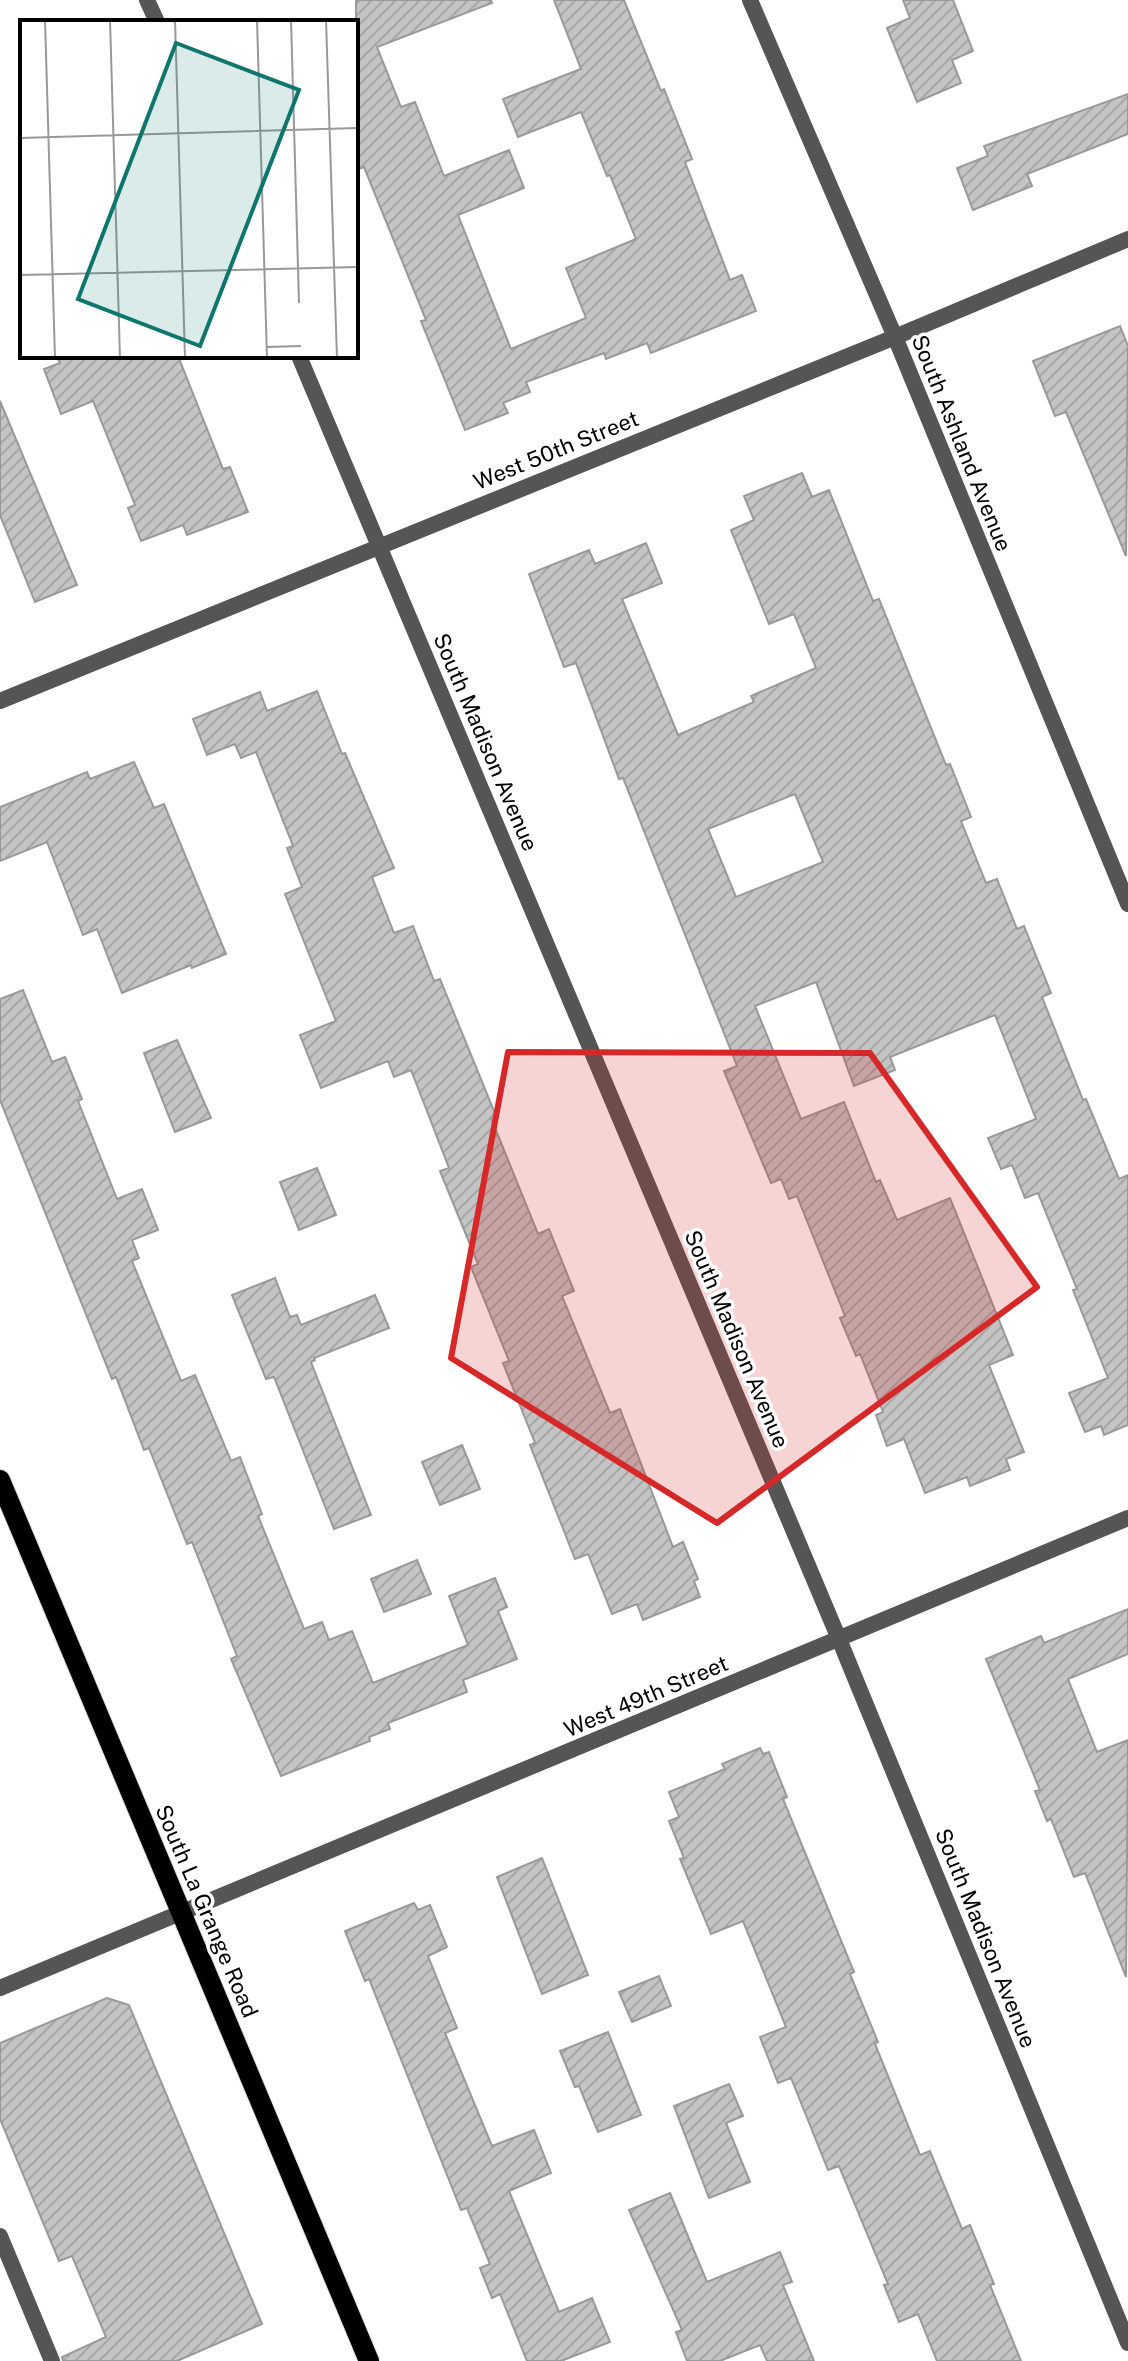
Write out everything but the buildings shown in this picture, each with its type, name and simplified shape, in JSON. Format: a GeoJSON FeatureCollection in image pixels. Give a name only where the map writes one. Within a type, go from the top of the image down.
{"type":"FeatureCollection","features":[{"type":"Feature","properties":{"kind":"main road","name":"South La Grange Road"},"geometry":{"type":"LineString","coordinates":[[0,1480],[369,2361]]}},
{"type":"Feature","properties":{"kind":"street"},"geometry":{"type":"LineString","coordinates":[[147,0],[156,20]]}},
{"type":"Feature","properties":{"kind":"street","name":"South Ashland Avenue"},"geometry":{"type":"LineString","coordinates":[[750,0],[895,337],[1128,904]]}},
{"type":"Feature","properties":{"kind":"street","name":"West 50th Street"},"geometry":{"type":"LineString","coordinates":[[0,701],[1128,239]]}},
{"type":"Feature","properties":{"kind":"street","name":"South Madison Avenue"},"geometry":{"type":"LineString","coordinates":[[300,358],[839,1639],[1128,2343]]}},
{"type":"Feature","properties":{"kind":"street","name":"West 49th Street"},"geometry":{"type":"LineString","coordinates":[[0,1988],[1128,1518]]}},
{"type":"Feature","properties":{"kind":"street"},"geometry":{"type":"LineString","coordinates":[[0,2236],[52,2361]]}},
{"type":"Feature","properties":{"kind":"highlighted area"},"geometry":{"type":"Polygon","coordinates":[[[508,1052],[870,1053],[1037,1287],[717,1523],[451,1358],[508,1052]]]}}]}
